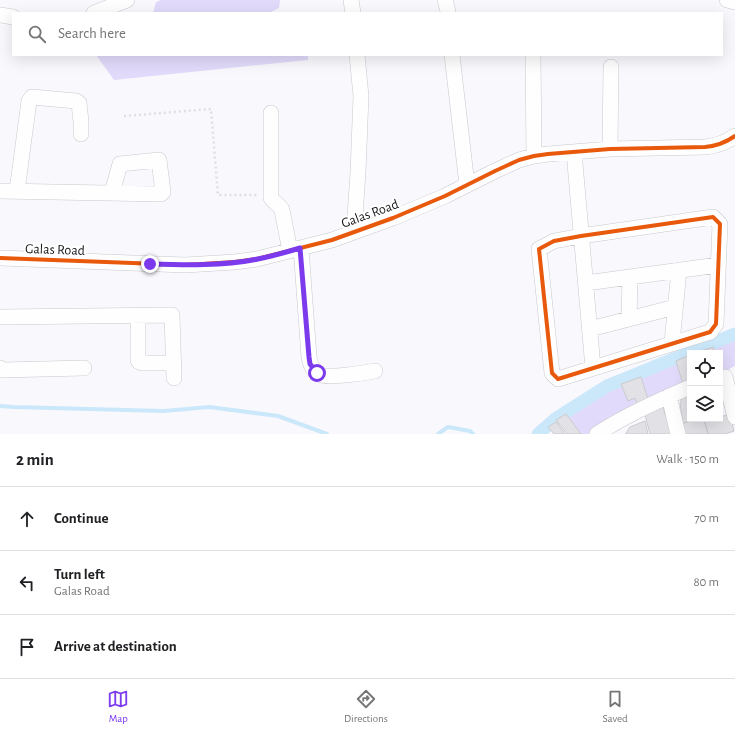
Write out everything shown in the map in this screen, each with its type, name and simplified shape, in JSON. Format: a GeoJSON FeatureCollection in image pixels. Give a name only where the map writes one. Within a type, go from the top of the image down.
{"type":"FeatureCollection","features":[{"type":"Feature","properties":{"kind":"street"},"geometry":{"type":"LineString","coordinates":[[97,12],[127,0]]}},
{"type":"Feature","properties":{"kind":"street"},"geometry":{"type":"LineString","coordinates":[[352,0],[353,12]]}},
{"type":"Feature","properties":{"kind":"street"},"geometry":{"type":"LineString","coordinates":[[727,0],[735,2]]}},
{"type":"Feature","properties":{"kind":"street"},"geometry":{"type":"LineString","coordinates":[[0,15],[12,17]]}},
{"type":"Feature","properties":{"kind":"street"},"geometry":{"type":"LineString","coordinates":[[354,232],[361,96],[357,56]]}},
{"type":"Feature","properties":{"kind":"street"},"geometry":{"type":"LineString","coordinates":[[452,56],[467,185]]}},
{"type":"Feature","properties":{"kind":"street"},"geometry":{"type":"LineString","coordinates":[[533,56],[534,156]]}},
{"type":"Feature","properties":{"kind":"street"},"geometry":{"type":"LineString","coordinates":[[610,149],[611,67]]}},
{"type":"Feature","properties":{"kind":"street"},"geometry":{"type":"LineString","coordinates":[[17,191],[28,101],[30,98],[76,101],[79,103],[81,134]]}},
{"type":"Feature","properties":{"kind":"street"},"geometry":{"type":"LineString","coordinates":[[271,113],[271,195],[272,200],[279,205],[282,210],[295,249],[310,364],[317,373],[330,376],[375,371]]}},
{"type":"Feature","properties":{"kind":"street","name":"Galas Road"},"geometry":{"type":"LineString","coordinates":[[0,258],[184,265],[257,259],[332,240],[393,218],[445,196],[518,160],[548,154],[610,149],[717,146],[735,136]]}},
{"type":"Feature","properties":{"kind":"street"},"geometry":{"type":"LineString","coordinates":[[574,152],[593,368]]}},
{"type":"Feature","properties":{"kind":"street"},"geometry":{"type":"LineString","coordinates":[[0,191],[112,193]]}},
{"type":"Feature","properties":{"kind":"street"},"geometry":{"type":"LineString","coordinates":[[713,217],[720,224],[716,324],[710,332],[558,379],[552,373],[539,249],[554,241],[581,236],[713,217]]}},
{"type":"Feature","properties":{"kind":"street"},"geometry":{"type":"LineString","coordinates":[[586,283],[718,265]]}},
{"type":"Feature","properties":{"kind":"street"},"geometry":{"type":"LineString","coordinates":[[672,343],[679,270]]}},
{"type":"Feature","properties":{"kind":"street"},"geometry":{"type":"LineString","coordinates":[[629,319],[630,277]]}},
{"type":"Feature","properties":{"kind":"street"},"geometry":{"type":"LineString","coordinates":[[590,329],[675,307]]}},
{"type":"Feature","properties":{"kind":"street"},"geometry":{"type":"LineString","coordinates":[[0,317],[170,315],[172,316],[174,371],[139,362],[138,316]]}},
{"type":"Feature","properties":{"kind":"street"},"geometry":{"type":"LineString","coordinates":[[0,368],[2,370],[84,368]]}},
{"type":"Feature","properties":{"kind":"street"},"geometry":{"type":"LineString","coordinates":[[727,376],[735,417]]}},
{"type":"Feature","properties":{"kind":"street"},"geometry":{"type":"LineString","coordinates":[[597,434],[617,428],[669,396],[687,388]]}},
{"type":"Feature","properties":{"kind":"street"},"geometry":{"type":"LineString","coordinates":[[669,396],[678,434]]}},
{"type":"Feature","properties":{"kind":"path"},"geometry":{"type":"LineString","coordinates":[[124,116],[211,109],[218,195],[271,195]]}},
{"type":"Feature","properties":{"kind":"shaded area"},"geometry":{"type":"Polygon","coordinates":[[[161,0],[280,0],[279,8],[271,12],[153,12],[156,2],[161,0]]]}},
{"type":"Feature","properties":{"kind":"shaded area"},"geometry":{"type":"Polygon","coordinates":[[[97,56],[308,56],[308,60],[114,80],[97,56]]]}},
{"type":"Feature","properties":{"kind":"shaded area"},"geometry":{"type":"Polygon","coordinates":[[[735,340],[735,366],[726,372],[723,372],[723,350],[714,350],[713,347],[735,340]]]}},
{"type":"Feature","properties":{"kind":"shaded area"},"geometry":{"type":"Polygon","coordinates":[[[676,361],[683,384],[648,399],[641,377],[676,361]]]}},
{"type":"Feature","properties":{"kind":"shaded area"},"geometry":{"type":"Polygon","coordinates":[[[619,383],[621,384],[628,400],[635,398],[637,404],[589,434],[581,434],[562,409],[619,383]]]}},
{"type":"Feature","properties":{"kind":"building"},"geometry":{"type":"Polygon","coordinates":[[[713,347],[714,350],[704,350],[713,347]]]}},
{"type":"Feature","properties":{"kind":"building"},"geometry":{"type":"Polygon","coordinates":[[[687,356],[687,383],[683,384],[676,361],[687,356]]]}},
{"type":"Feature","properties":{"kind":"building"},"geometry":{"type":"Polygon","coordinates":[[[641,377],[648,399],[637,404],[635,398],[628,401],[621,384],[641,377]]]}},
{"type":"Feature","properties":{"kind":"building"},"geometry":{"type":"Polygon","coordinates":[[[687,395],[687,422],[683,423],[680,403],[683,396],[687,395]]]}},
{"type":"Feature","properties":{"kind":"building"},"geometry":{"type":"Polygon","coordinates":[[[663,405],[665,415],[668,414],[673,434],[650,434],[645,415],[663,405]]]}},
{"type":"Feature","properties":{"kind":"building"},"geometry":{"type":"Polygon","coordinates":[[[566,414],[581,434],[567,434],[556,420],[566,414]]]}},
{"type":"Feature","properties":{"kind":"building"},"geometry":{"type":"Polygon","coordinates":[[[730,414],[734,431],[725,434],[708,434],[705,422],[723,422],[723,416],[730,414]]]}},
{"type":"Feature","properties":{"kind":"building"},"geometry":{"type":"Polygon","coordinates":[[[645,421],[648,434],[626,434],[630,427],[645,421]]]}},
{"type":"Feature","properties":{"kind":"building"},"geometry":{"type":"Polygon","coordinates":[[[556,422],[565,434],[554,434],[548,427],[556,422]]]}},
{"type":"Feature","properties":{"kind":"building"},"geometry":{"type":"Polygon","coordinates":[[[705,422],[708,434],[685,434],[684,423],[705,422]]]}},
{"type":"Feature","properties":{"kind":"waterway"},"geometry":{"type":"LineString","coordinates":[[538,434],[555,419],[607,386],[735,334]]}},
{"type":"Feature","properties":{"kind":"waterway"},"geometry":{"type":"LineString","coordinates":[[0,406],[164,411],[209,407],[278,416],[327,434]]}},
{"type":"Feature","properties":{"kind":"waterway"},"geometry":{"type":"LineString","coordinates":[[438,434],[448,427],[470,431],[473,434]]}},
{"type":"Feature","properties":{"kind":"cycle path"},"geometry":{"type":"LineString","coordinates":[[0,258],[185,265],[257,259],[332,240],[393,218],[445,196],[519,160],[534,156],[610,149],[705,147],[721,144],[735,136]]}},
{"type":"Feature","properties":{"kind":"cycle path"},"geometry":{"type":"LineString","coordinates":[[713,217],[720,224],[716,324],[710,332],[558,379],[552,373],[539,249],[554,241],[581,236],[713,217]]}},
{"type":"Feature","properties":{"kind":"route"},"geometry":{"type":"LineString","coordinates":[[150,264],[184,265],[235,262],[257,259],[300,248],[309,357],[310,364],[317,373]]}}]}
